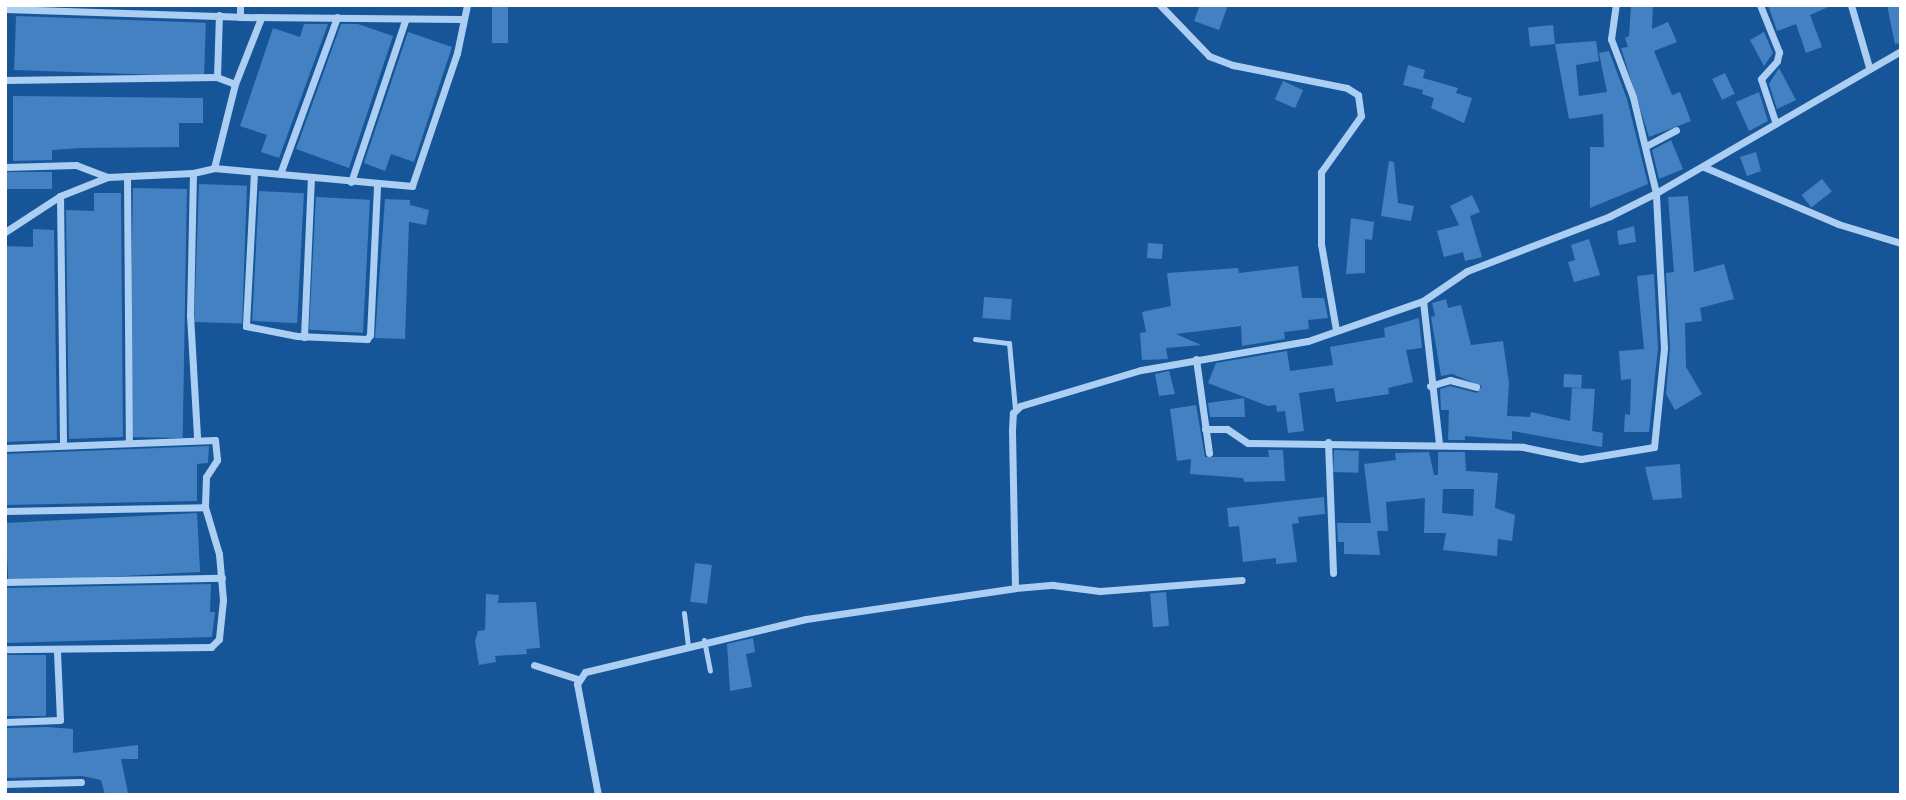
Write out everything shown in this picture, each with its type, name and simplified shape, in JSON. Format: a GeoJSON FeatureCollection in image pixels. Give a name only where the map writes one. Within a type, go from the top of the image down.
{"type":"FeatureCollection","features":[{"type":"Feature","properties":{"kind":"street"},"geometry":{"type":"LineString","coordinates":[[240,5],[240,17]]}},
{"type":"Feature","properties":{"kind":"street"},"geometry":{"type":"LineString","coordinates":[[5,232],[60,196],[108,177],[193,173],[214,168],[409,188],[416,182],[457,53],[461,19],[467,5]]}},
{"type":"Feature","properties":{"kind":"street"},"geometry":{"type":"LineString","coordinates":[[1160,5],[1209,56],[1233,65],[1347,88],[1358,95],[1361,116],[1321,172],[1321,244],[1336,330]]}},
{"type":"Feature","properties":{"kind":"street"},"geometry":{"type":"LineString","coordinates":[[1205,429],[1227,429],[1248,443],[1328,442],[1374,446],[1439,443],[1523,447],[1581,459],[1654,447],[1664,348],[1656,193],[1646,146],[1611,39],[1616,5]]}},
{"type":"Feature","properties":{"kind":"street"},"geometry":{"type":"LineString","coordinates":[[1760,5],[1779,52],[1777,61],[1761,79],[1775,121]]}},
{"type":"Feature","properties":{"kind":"street"},"geometry":{"type":"LineString","coordinates":[[1851,5],[1869,67]]}},
{"type":"Feature","properties":{"kind":"street"},"geometry":{"type":"LineString","coordinates":[[5,9],[261,18],[337,17],[405,21],[461,19]]}},
{"type":"Feature","properties":{"kind":"street"},"geometry":{"type":"LineString","coordinates":[[217,77],[219,15]]}},
{"type":"Feature","properties":{"kind":"street"},"geometry":{"type":"LineString","coordinates":[[280,174],[337,17]]}},
{"type":"Feature","properties":{"kind":"street"},"geometry":{"type":"LineString","coordinates":[[214,168],[234,84],[261,18]]}},
{"type":"Feature","properties":{"kind":"street"},"geometry":{"type":"LineString","coordinates":[[351,182],[405,21]]}},
{"type":"Feature","properties":{"kind":"street"},"geometry":{"type":"LineString","coordinates":[[1015,588],[1015,409],[1196,359],[1308,341],[1423,301],[1467,271],[1610,216],[1656,193],[1775,121],[1901,51]]}},
{"type":"Feature","properties":{"kind":"street"},"geometry":{"type":"LineString","coordinates":[[5,80],[217,77],[234,84]]}},
{"type":"Feature","properties":{"kind":"street"},"geometry":{"type":"LineString","coordinates":[[1646,146],[1676,130]]}},
{"type":"Feature","properties":{"kind":"street"},"geometry":{"type":"LineString","coordinates":[[5,167],[76,165],[108,177]]}},
{"type":"Feature","properties":{"kind":"street"},"geometry":{"type":"LineString","coordinates":[[1703,167],[1838,224],[1901,243]]}},
{"type":"Feature","properties":{"kind":"street"},"geometry":{"type":"LineString","coordinates":[[254,172],[246,326],[304,337],[367,339],[370,335],[377,185]]}},
{"type":"Feature","properties":{"kind":"street"},"geometry":{"type":"LineString","coordinates":[[193,173],[190,315],[197,438]]}},
{"type":"Feature","properties":{"kind":"street"},"geometry":{"type":"LineString","coordinates":[[127,176],[129,441]]}},
{"type":"Feature","properties":{"kind":"street"},"geometry":{"type":"LineString","coordinates":[[304,337],[312,178]]}},
{"type":"Feature","properties":{"kind":"street"},"geometry":{"type":"LineString","coordinates":[[60,196],[62,444]]}},
{"type":"Feature","properties":{"kind":"street"},"geometry":{"type":"LineString","coordinates":[[1423,301],[1430,386],[1439,443]]}},
{"type":"Feature","properties":{"kind":"street"},"geometry":{"type":"LineString","coordinates":[[1196,359],[1209,453]]}},
{"type":"Feature","properties":{"kind":"street"},"geometry":{"type":"LineString","coordinates":[[1430,386],[1450,380],[1476,387]]}},
{"type":"Feature","properties":{"kind":"street"},"geometry":{"type":"LineString","coordinates":[[5,448],[197,438],[217,443],[217,460],[206,477],[205,507],[222,578],[219,639],[213,646],[5,649]]}},
{"type":"Feature","properties":{"kind":"street"},"geometry":{"type":"LineString","coordinates":[[1328,442],[1333,573]]}},
{"type":"Feature","properties":{"kind":"street"},"geometry":{"type":"LineString","coordinates":[[5,511],[205,507]]}},
{"type":"Feature","properties":{"kind":"street"},"geometry":{"type":"LineString","coordinates":[[5,582],[222,578]]}},
{"type":"Feature","properties":{"kind":"street"},"geometry":{"type":"LineString","coordinates":[[578,679],[595,668],[704,640],[806,619],[1015,588],[1053,585],[1100,591],[1242,580]]}},
{"type":"Feature","properties":{"kind":"street"},"geometry":{"type":"LineString","coordinates":[[5,722],[60,720],[57,650]]}},
{"type":"Feature","properties":{"kind":"street"},"geometry":{"type":"LineString","coordinates":[[534,665],[578,679]]}},
{"type":"Feature","properties":{"kind":"street"},"geometry":{"type":"LineString","coordinates":[[578,679],[598,795]]}},
{"type":"Feature","properties":{"kind":"street"},"geometry":{"type":"LineString","coordinates":[[5,784],[81,782]]}},
{"type":"Feature","properties":{"kind":"lane"},"geometry":{"type":"LineString","coordinates":[[975,339],[1008,341],[1015,409]]}},
{"type":"Feature","properties":{"kind":"lane"},"geometry":{"type":"LineString","coordinates":[[684,613],[688,644]]}},
{"type":"Feature","properties":{"kind":"lane"},"geometry":{"type":"LineString","coordinates":[[704,640],[710,670]]}},
{"type":"Feature","properties":{"kind":"building"},"geometry":{"type":"Polygon","coordinates":[[[492,5],[508,5],[508,43],[492,43],[492,5]]]}},
{"type":"Feature","properties":{"kind":"building"},"geometry":{"type":"Polygon","coordinates":[[[1200,5],[1228,5],[1219,30],[1194,21],[1200,5]]]}},
{"type":"Feature","properties":{"kind":"building"},"geometry":{"type":"Polygon","coordinates":[[[1631,5],[1653,5],[1652,29],[1668,22],[1677,42],[1654,51],[1672,95],[1680,92],[1691,121],[1649,137],[1621,48],[1628,47],[1625,38],[1629,36],[1631,5]]]}},
{"type":"Feature","properties":{"kind":"building"},"geometry":{"type":"Polygon","coordinates":[[[1768,5],[1833,5],[1810,15],[1822,47],[1806,53],[1796,24],[1777,31],[1768,5]]]}},
{"type":"Feature","properties":{"kind":"building"},"geometry":{"type":"Polygon","coordinates":[[[1887,5],[1901,5],[1901,43],[1895,44],[1887,5]]]}},
{"type":"Feature","properties":{"kind":"building"},"geometry":{"type":"Polygon","coordinates":[[[16,16],[206,23],[204,77],[14,70],[16,16]]]}},
{"type":"Feature","properties":{"kind":"building"},"geometry":{"type":"Polygon","coordinates":[[[304,24],[328,24],[279,158],[261,152],[267,135],[240,126],[273,28],[300,37],[304,24]]]}},
{"type":"Feature","properties":{"kind":"building"},"geometry":{"type":"Polygon","coordinates":[[[341,24],[358,24],[393,36],[349,168],[296,149],[341,24]]]}},
{"type":"Feature","properties":{"kind":"building"},"geometry":{"type":"Polygon","coordinates":[[[1553,25],[1555,44],[1530,47],[1528,28],[1553,25]]]}},
{"type":"Feature","properties":{"kind":"building"},"geometry":{"type":"Polygon","coordinates":[[[408,32],[452,47],[414,162],[391,154],[385,171],[364,163],[408,32]]]}},
{"type":"Feature","properties":{"kind":"building"},"geometry":{"type":"Polygon","coordinates":[[[1764,32],[1773,53],[1764,66],[1750,40],[1764,32]]]}},
{"type":"Feature","properties":{"kind":"building"},"geometry":{"type":"Polygon","coordinates":[[[1596,41],[1599,61],[1576,65],[1579,96],[1607,92],[1599,53],[1609,51],[1627,99],[1648,184],[1590,208],[1590,147],[1604,147],[1603,114],[1569,119],[1555,44],[1596,41]]]}},
{"type":"Feature","properties":{"kind":"building"},"geometry":{"type":"Polygon","coordinates":[[[1408,65],[1425,70],[1423,78],[1458,88],[1456,93],[1472,98],[1464,123],[1431,108],[1434,98],[1422,94],[1423,90],[1403,85],[1408,65]]]}},
{"type":"Feature","properties":{"kind":"building"},"geometry":{"type":"Polygon","coordinates":[[[1779,68],[1796,100],[1777,109],[1769,84],[1779,68]]]}},
{"type":"Feature","properties":{"kind":"building"},"geometry":{"type":"Polygon","coordinates":[[[1725,73],[1735,94],[1722,100],[1712,79],[1725,73]]]}},
{"type":"Feature","properties":{"kind":"building"},"geometry":{"type":"Polygon","coordinates":[[[1283,81],[1303,90],[1295,108],[1275,99],[1283,81]]]}},
{"type":"Feature","properties":{"kind":"building"},"geometry":{"type":"Polygon","coordinates":[[[1759,92],[1768,121],[1749,131],[1736,102],[1759,92]]]}},
{"type":"Feature","properties":{"kind":"building"},"geometry":{"type":"Polygon","coordinates":[[[13,96],[203,98],[203,123],[179,123],[179,147],[52,150],[52,160],[13,161],[13,96]]]}},
{"type":"Feature","properties":{"kind":"building"},"geometry":{"type":"Polygon","coordinates":[[[1671,140],[1683,169],[1659,179],[1652,150],[1671,140]]]}},
{"type":"Feature","properties":{"kind":"building"},"geometry":{"type":"Polygon","coordinates":[[[1756,152],[1761,171],[1747,176],[1740,157],[1756,152]]]}},
{"type":"Feature","properties":{"kind":"building"},"geometry":{"type":"Polygon","coordinates":[[[1389,161],[1394,162],[1398,203],[1414,206],[1411,221],[1381,216],[1389,161]]]}},
{"type":"Feature","properties":{"kind":"building"},"geometry":{"type":"Polygon","coordinates":[[[5,172],[52,172],[52,189],[5,189],[5,172]]]}},
{"type":"Feature","properties":{"kind":"building"},"geometry":{"type":"Polygon","coordinates":[[[1822,179],[1832,192],[1811,208],[1802,195],[1822,179]]]}},
{"type":"Feature","properties":{"kind":"building"},"geometry":{"type":"Polygon","coordinates":[[[199,184],[247,186],[242,324],[194,322],[199,184]]]}},
{"type":"Feature","properties":{"kind":"building"},"geometry":{"type":"Polygon","coordinates":[[[133,188],[187,189],[183,438],[129,437],[133,188]]]}},
{"type":"Feature","properties":{"kind":"building"},"geometry":{"type":"Polygon","coordinates":[[[259,191],[304,193],[297,323],[252,321],[259,191]]]}},
{"type":"Feature","properties":{"kind":"building"},"geometry":{"type":"Polygon","coordinates":[[[94,193],[121,193],[123,437],[69,439],[66,210],[94,211],[94,193]]]}},
{"type":"Feature","properties":{"kind":"building"},"geometry":{"type":"Polygon","coordinates":[[[1472,195],[1480,212],[1470,216],[1482,257],[1465,261],[1463,252],[1444,257],[1437,231],[1459,225],[1450,206],[1472,195]]]}},
{"type":"Feature","properties":{"kind":"building"},"geometry":{"type":"Polygon","coordinates":[[[1688,196],[1694,272],[1724,264],[1734,299],[1700,308],[1702,321],[1685,323],[1686,367],[1702,394],[1675,410],[1666,394],[1670,348],[1666,273],[1674,272],[1668,197],[1688,196]]]}},
{"type":"Feature","properties":{"kind":"building"},"geometry":{"type":"Polygon","coordinates":[[[316,197],[370,200],[363,333],[309,330],[316,197]]]}},
{"type":"Feature","properties":{"kind":"building"},"geometry":{"type":"Polygon","coordinates":[[[385,199],[410,200],[410,205],[429,210],[426,225],[409,222],[405,339],[375,338],[385,199]]]}},
{"type":"Feature","properties":{"kind":"building"},"geometry":{"type":"Polygon","coordinates":[[[1351,218],[1374,222],[1372,240],[1365,239],[1365,273],[1346,274],[1351,218]]]}},
{"type":"Feature","properties":{"kind":"building"},"geometry":{"type":"Polygon","coordinates":[[[1634,226],[1636,242],[1619,245],[1617,231],[1634,226]]]}},
{"type":"Feature","properties":{"kind":"building"},"geometry":{"type":"Polygon","coordinates":[[[33,229],[54,230],[57,440],[5,442],[5,246],[33,247],[33,229]]]}},
{"type":"Feature","properties":{"kind":"building"},"geometry":{"type":"Polygon","coordinates":[[[1589,239],[1600,275],[1574,282],[1568,262],[1575,260],[1571,245],[1589,239]]]}},
{"type":"Feature","properties":{"kind":"building"},"geometry":{"type":"Polygon","coordinates":[[[1148,243],[1163,244],[1162,259],[1147,258],[1148,243]]]}},
{"type":"Feature","properties":{"kind":"building"},"geometry":{"type":"Polygon","coordinates":[[[1298,266],[1302,298],[1324,298],[1328,318],[1308,320],[1309,329],[1284,332],[1285,339],[1242,346],[1241,326],[1176,334],[1201,345],[1166,348],[1168,359],[1142,360],[1140,333],[1146,332],[1142,312],[1171,306],[1167,273],[1238,268],[1239,273],[1298,266]]]}},
{"type":"Feature","properties":{"kind":"building"},"geometry":{"type":"Polygon","coordinates":[[[1654,274],[1658,348],[1649,432],[1624,432],[1625,414],[1630,415],[1631,379],[1621,380],[1619,351],[1644,349],[1637,276],[1654,274]]]}},
{"type":"Feature","properties":{"kind":"building"},"geometry":{"type":"Polygon","coordinates":[[[984,297],[1012,299],[1010,320],[983,318],[984,297]]]}},
{"type":"Feature","properties":{"kind":"building"},"geometry":{"type":"Polygon","coordinates":[[[1446,299],[1448,308],[1461,305],[1471,345],[1503,341],[1509,383],[1507,416],[1530,417],[1531,412],[1570,421],[1572,388],[1595,389],[1592,431],[1603,433],[1602,447],[1512,431],[1512,440],[1465,436],[1465,440],[1448,440],[1449,410],[1441,410],[1440,389],[1450,386],[1477,393],[1482,386],[1452,374],[1441,376],[1431,317],[1435,316],[1432,303],[1446,299]]]}},
{"type":"Feature","properties":{"kind":"building"},"geometry":{"type":"Polygon","coordinates":[[[1419,318],[1422,348],[1406,350],[1413,382],[1388,388],[1389,394],[1336,402],[1334,388],[1299,393],[1304,431],[1288,433],[1285,411],[1277,412],[1276,405],[1268,406],[1208,383],[1216,363],[1287,351],[1290,371],[1333,365],[1330,347],[1385,337],[1384,328],[1419,318]]]}},
{"type":"Feature","properties":{"kind":"building"},"geometry":{"type":"Polygon","coordinates":[[[1169,371],[1175,394],[1159,396],[1155,374],[1169,371]]]}},
{"type":"Feature","properties":{"kind":"building"},"geometry":{"type":"Polygon","coordinates":[[[1564,374],[1582,375],[1581,388],[1563,387],[1564,374]]]}},
{"type":"Feature","properties":{"kind":"building"},"geometry":{"type":"Polygon","coordinates":[[[1244,398],[1245,417],[1210,417],[1208,403],[1244,398]]]}},
{"type":"Feature","properties":{"kind":"building"},"geometry":{"type":"Polygon","coordinates":[[[1196,405],[1205,457],[1269,457],[1268,450],[1283,450],[1285,481],[1244,482],[1243,478],[1190,474],[1191,459],[1177,461],[1170,409],[1196,405]]]}},
{"type":"Feature","properties":{"kind":"building"},"geometry":{"type":"Polygon","coordinates":[[[209,446],[208,463],[197,464],[197,501],[5,505],[5,454],[209,446]]]}},
{"type":"Feature","properties":{"kind":"building"},"geometry":{"type":"Polygon","coordinates":[[[1334,450],[1359,451],[1358,473],[1333,472],[1334,450]]]}},
{"type":"Feature","properties":{"kind":"building"},"geometry":{"type":"Polygon","coordinates":[[[1429,452],[1434,475],[1438,475],[1438,452],[1465,452],[1466,471],[1498,473],[1495,508],[1515,515],[1512,541],[1498,539],[1497,556],[1443,550],[1446,533],[1424,533],[1425,498],[1386,502],[1388,531],[1377,531],[1380,555],[1344,554],[1344,542],[1338,542],[1337,523],[1371,523],[1364,464],[1396,460],[1395,453],[1429,452]],[[1443,489],[1442,513],[1473,516],[1474,489],[1443,489]]]}},
{"type":"Feature","properties":{"kind":"building"},"geometry":{"type":"Polygon","coordinates":[[[1680,464],[1682,498],[1653,500],[1645,467],[1680,464]]]}},
{"type":"Feature","properties":{"kind":"building"},"geometry":{"type":"Polygon","coordinates":[[[1324,497],[1325,514],[1298,517],[1299,523],[1292,524],[1297,562],[1276,564],[1276,558],[1243,562],[1239,526],[1229,527],[1227,508],[1324,497]]]}},
{"type":"Feature","properties":{"kind":"building"},"geometry":{"type":"Polygon","coordinates":[[[197,513],[200,572],[8,582],[5,523],[197,513]]]}},
{"type":"Feature","properties":{"kind":"building"},"geometry":{"type":"Polygon","coordinates":[[[695,563],[712,565],[707,604],[690,602],[695,563]]]}},
{"type":"Feature","properties":{"kind":"building"},"geometry":{"type":"Polygon","coordinates":[[[211,584],[210,612],[215,612],[212,637],[5,643],[5,588],[211,584]]]}},
{"type":"Feature","properties":{"kind":"building"},"geometry":{"type":"Polygon","coordinates":[[[1166,592],[1169,626],[1153,627],[1150,593],[1166,592]]]}},
{"type":"Feature","properties":{"kind":"building"},"geometry":{"type":"Polygon","coordinates":[[[486,594],[499,595],[498,603],[536,602],[540,648],[526,649],[527,654],[495,656],[496,662],[479,665],[475,641],[478,631],[485,630],[486,594]]]}},
{"type":"Feature","properties":{"kind":"building"},"geometry":{"type":"Polygon","coordinates":[[[753,638],[755,652],[746,654],[752,687],[730,691],[727,644],[753,638]]]}},
{"type":"Feature","properties":{"kind":"building"},"geometry":{"type":"Polygon","coordinates":[[[5,655],[46,655],[46,716],[5,716],[5,655]]]}},
{"type":"Feature","properties":{"kind":"building"},"geometry":{"type":"Polygon","coordinates":[[[5,728],[73,729],[73,753],[138,745],[138,759],[121,759],[128,793],[105,795],[101,780],[82,776],[6,778],[5,728]]]}}]}
